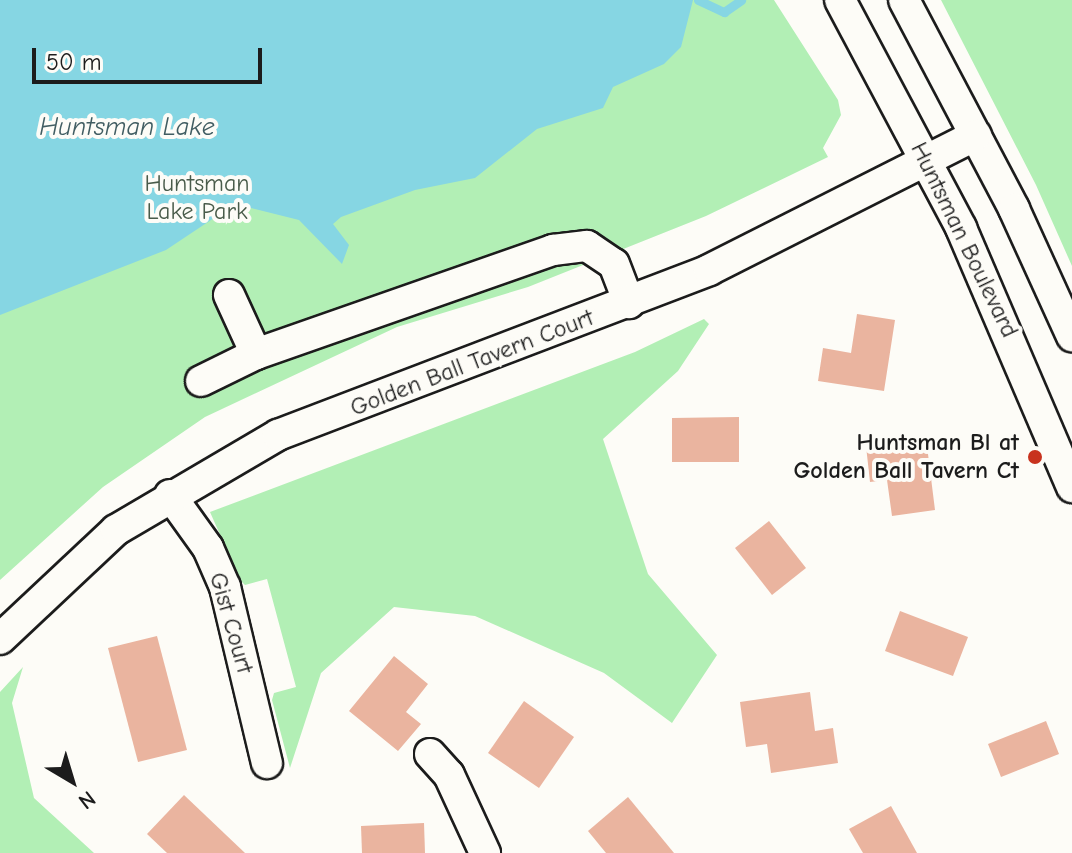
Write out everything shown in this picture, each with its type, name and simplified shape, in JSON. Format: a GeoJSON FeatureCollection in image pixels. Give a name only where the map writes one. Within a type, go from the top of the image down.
{"type":"FeatureCollection","features":[{"type":"Feature","properties":{"kind":"street","name":"Huntsman Boulevard"},"geometry":{"type":"LineString","coordinates":[[840,0],[926,159],[1014,343],[1072,487]]}},
{"type":"Feature","properties":{"kind":"street"},"geometry":{"type":"LineString","coordinates":[[904,0],[976,135],[1072,336]]}},
{"type":"Feature","properties":{"kind":"street","name":"Golden Ball Tavern Court"},"geometry":{"type":"LineString","coordinates":[[0,639],[70,568],[170,495],[278,435],[629,303],[976,135]]}},
{"type":"Feature","properties":{"kind":"street"},"geometry":{"type":"LineString","coordinates":[[201,381],[256,354],[553,250],[587,246],[614,264],[629,303]]}},
{"type":"Feature","properties":{"kind":"street"},"geometry":{"type":"LineString","coordinates":[[229,295],[256,354]]}},
{"type":"Feature","properties":{"kind":"street","name":"Gist Court"},"geometry":{"type":"LineString","coordinates":[[170,495],[208,548],[225,587],[267,763]]}},
{"type":"Feature","properties":{"kind":"street"},"geometry":{"type":"LineString","coordinates":[[430,754],[449,775],[485,853]]}},
{"type":"Feature","properties":{"kind":"green space","name":"Huntsman Lake Park"},"geometry":{"type":"Polygon","coordinates":[[[0,0],[774,0],[838,100],[841,115],[823,148],[828,157],[706,216],[528,287],[397,327],[205,417],[103,487],[0,580],[0,0]]]}},
{"type":"Feature","properties":{"kind":"green space"},"geometry":{"type":"Polygon","coordinates":[[[941,0],[1072,0],[1072,266],[1036,185],[941,0]]]}},
{"type":"Feature","properties":{"kind":"green space"},"geometry":{"type":"Polygon","coordinates":[[[704,319],[709,324],[678,371],[603,439],[648,574],[717,655],[672,723],[604,673],[475,616],[394,607],[321,673],[290,768],[272,700],[274,693],[296,687],[267,579],[245,585],[240,580],[210,512],[635,352],[704,319]]]}},
{"type":"Feature","properties":{"kind":"green space"},"geometry":{"type":"Polygon","coordinates":[[[23,667],[12,703],[34,798],[94,853],[0,853],[0,692],[23,667]]]}},
{"type":"Feature","properties":{"kind":"water","name":"Huntsman Lake"},"geometry":{"type":"Polygon","coordinates":[[[0,0],[693,0],[681,47],[664,64],[613,87],[603,108],[537,129],[475,178],[415,190],[341,217],[333,224],[349,245],[342,264],[299,220],[235,204],[166,250],[0,315],[0,0]]]}},
{"type":"Feature","properties":{"kind":"building"},"geometry":{"type":"Polygon","coordinates":[[[857,314],[895,320],[884,391],[818,381],[823,348],[851,353],[857,314]]]}},
{"type":"Feature","properties":{"kind":"building"},"geometry":{"type":"Polygon","coordinates":[[[739,417],[739,462],[672,462],[672,418],[739,417]]]}},
{"type":"Feature","properties":{"kind":"building"},"geometry":{"type":"Polygon","coordinates":[[[926,438],[935,510],[892,516],[887,480],[870,482],[866,446],[926,438]]]}},
{"type":"Feature","properties":{"kind":"building"},"geometry":{"type":"Polygon","coordinates":[[[769,521],[806,568],[772,595],[735,548],[769,521]]]}},
{"type":"Feature","properties":{"kind":"building"},"geometry":{"type":"Polygon","coordinates":[[[900,611],[968,637],[953,676],[885,651],[900,611]]]}},
{"type":"Feature","properties":{"kind":"building"},"geometry":{"type":"Polygon","coordinates":[[[157,636],[187,750],[138,762],[108,648],[157,636]]]}},
{"type":"Feature","properties":{"kind":"building"},"geometry":{"type":"Polygon","coordinates":[[[394,656],[428,684],[406,712],[421,724],[398,751],[349,711],[394,656]]]}},
{"type":"Feature","properties":{"kind":"building"},"geometry":{"type":"Polygon","coordinates":[[[810,692],[815,731],[833,728],[838,763],[771,773],[767,744],[746,747],[740,702],[810,692]]]}},
{"type":"Feature","properties":{"kind":"building"},"geometry":{"type":"Polygon","coordinates":[[[524,701],[574,737],[539,788],[488,753],[524,701]]]}},
{"type":"Feature","properties":{"kind":"building"},"geometry":{"type":"Polygon","coordinates":[[[1046,721],[1059,754],[1001,777],[988,744],[1046,721]]]}},
{"type":"Feature","properties":{"kind":"building"},"geometry":{"type":"Polygon","coordinates":[[[184,795],[245,853],[167,853],[147,834],[184,795]]]}},
{"type":"Feature","properties":{"kind":"building"},"geometry":{"type":"Polygon","coordinates":[[[628,797],[674,853],[606,853],[588,831],[628,797]]]}},
{"type":"Feature","properties":{"kind":"building"},"geometry":{"type":"Polygon","coordinates":[[[891,806],[917,853],[863,853],[849,829],[891,806]]]}},
{"type":"Feature","properties":{"kind":"building"},"geometry":{"type":"Polygon","coordinates":[[[424,823],[425,853],[362,853],[361,826],[424,823]]]}},
{"type":"Feature","properties":{"kind":"waterway"},"geometry":{"type":"LineString","coordinates":[[698,0],[724,12],[741,0]]}},
{"type":"Feature","properties":{"kind":"place","name":"Huntsman Bl at Golden Ball Tavern Ct"},"geometry":{"type":"Point","coordinates":[1035,457]}}]}
